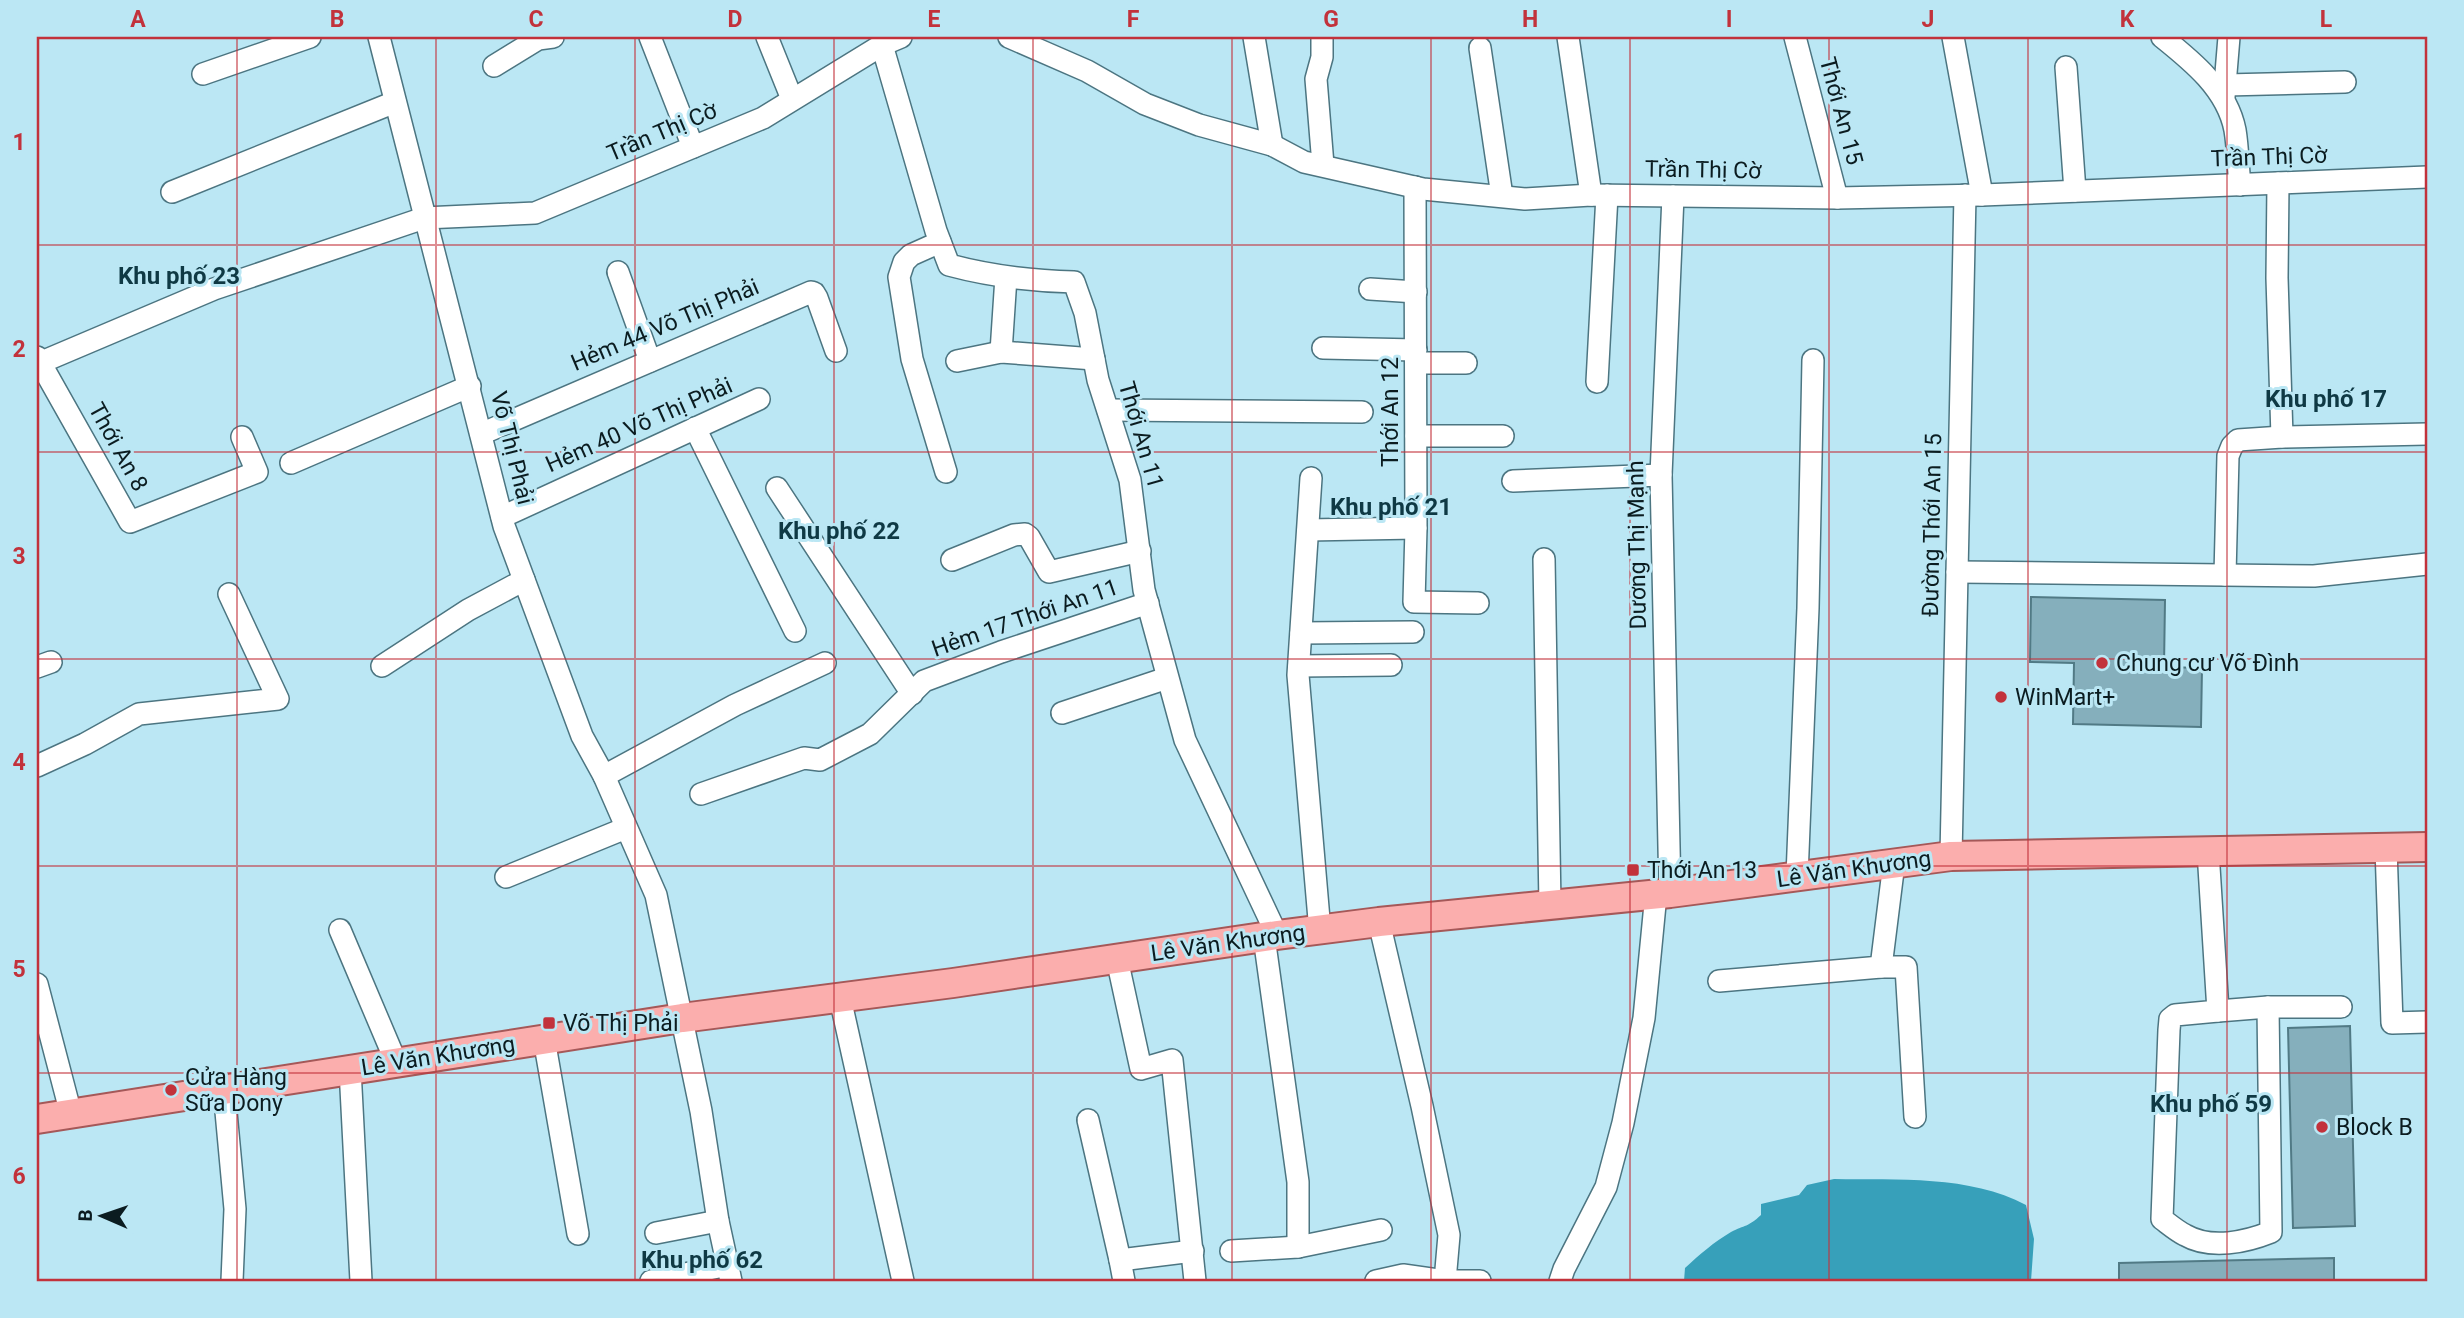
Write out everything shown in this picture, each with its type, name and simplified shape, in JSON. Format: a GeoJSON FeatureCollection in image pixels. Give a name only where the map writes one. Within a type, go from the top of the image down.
{"type":"FeatureCollection","features":[{"type":"Feature","properties":{"kind":"main road","name":"Lê Văn Khương"},"geometry":{"type":"LineString","coordinates":[[37,1119],[682,1018],[1271,936],[1379,922],[1663,893],[1951,856],[2427,847]]}},
{"type":"Feature","properties":{"kind":"street"},"geometry":{"type":"LineString","coordinates":[[203,74],[310,37]]}},
{"type":"Feature","properties":{"kind":"street","name":"Võ Thị Phải"},"geometry":{"type":"LineString","coordinates":[[379,37],[502,517],[582,736],[604,776],[656,895],[701,1111],[729,1273]]}},
{"type":"Feature","properties":{"kind":"street"},"geometry":{"type":"LineString","coordinates":[[494,66],[538,39],[553,37]]}},
{"type":"Feature","properties":{"kind":"street"},"geometry":{"type":"LineString","coordinates":[[650,37],[693,148]]}},
{"type":"Feature","properties":{"kind":"street"},"geometry":{"type":"LineString","coordinates":[[766,37],[792,99]]}},
{"type":"Feature","properties":{"kind":"street","name":"Trần Thị Cờ"},"geometry":{"type":"LineString","coordinates":[[1009,37],[1087,72],[1145,104],[1199,125],[1272,145],[1304,162],[1415,187],[1525,199],[1599,195],[1837,198],[1973,195],[2427,177]]}},
{"type":"Feature","properties":{"kind":"street"},"geometry":{"type":"LineString","coordinates":[[1254,37],[1272,145]]}},
{"type":"Feature","properties":{"kind":"street"},"geometry":{"type":"LineString","coordinates":[[1322,37],[1322,57],[1317,79],[1323,165]]}},
{"type":"Feature","properties":{"kind":"street"},"geometry":{"type":"LineString","coordinates":[[1568,37],[1599,195],[1597,382]]}},
{"type":"Feature","properties":{"kind":"street","name":"Thới An 15"},"geometry":{"type":"LineString","coordinates":[[1795,37],[1837,198]]}},
{"type":"Feature","properties":{"kind":"street","name":"Đường Thới An 15"},"geometry":{"type":"LineString","coordinates":[[1951,856],[1957,572],[1973,195],[1953,37]]}},
{"type":"Feature","properties":{"kind":"street"},"geometry":{"type":"LineString","coordinates":[[2162,37],[2194,62],[2225,92],[2345,82]]}},
{"type":"Feature","properties":{"kind":"street"},"geometry":{"type":"LineString","coordinates":[[2229,37],[2225,92],[2235,129],[2240,185]]}},
{"type":"Feature","properties":{"kind":"street","name":"Trần Thị Cờ"},"geometry":{"type":"LineString","coordinates":[[38,361],[214,289],[424,218],[535,213],[763,118],[891,41]]}},
{"type":"Feature","properties":{"kind":"street","name":"Thới An 11"},"geometry":{"type":"LineString","coordinates":[[891,41],[940,242],[949,265],[1031,281],[1074,282],[1086,313],[1094,359],[1130,480],[1148,603],[1185,740],[1271,936],[1298,1182],[1298,1247]]}},
{"type":"Feature","properties":{"kind":"street"},"geometry":{"type":"LineString","coordinates":[[1480,48],[1502,196]]}},
{"type":"Feature","properties":{"kind":"street"},"geometry":{"type":"LineString","coordinates":[[2066,67],[2075,191]]}},
{"type":"Feature","properties":{"kind":"street"},"geometry":{"type":"LineString","coordinates":[[172,192],[395,102]]}},
{"type":"Feature","properties":{"kind":"street"},"geometry":{"type":"LineString","coordinates":[[2278,183],[2277,278],[2282,437]]}},
{"type":"Feature","properties":{"kind":"street","name":"Thới An 12"},"geometry":{"type":"LineString","coordinates":[[1415,187],[1414,602],[1479,603]]}},
{"type":"Feature","properties":{"kind":"street","name":"Dương Thị Mạnh"},"geometry":{"type":"LineString","coordinates":[[1560,1281],[1606,1187],[1623,1123],[1644,1018],[1663,893],[1661,475],[1673,196]]}},
{"type":"Feature","properties":{"kind":"street"},"geometry":{"type":"LineString","coordinates":[[940,242],[911,255],[904,262],[899,277],[912,359],[946,472]]}},
{"type":"Feature","properties":{"kind":"street"},"geometry":{"type":"LineString","coordinates":[[618,272],[650,361]]}},
{"type":"Feature","properties":{"kind":"street"},"geometry":{"type":"LineString","coordinates":[[1001,352],[1006,277]]}},
{"type":"Feature","properties":{"kind":"street"},"geometry":{"type":"LineString","coordinates":[[1370,289],[1416,292]]}},
{"type":"Feature","properties":{"kind":"street","name":"Hẻm 44 Võ Thị Phải"},"geometry":{"type":"LineString","coordinates":[[481,434],[811,292],[817,298],[836,351]]}},
{"type":"Feature","properties":{"kind":"street"},"geometry":{"type":"LineString","coordinates":[[1323,348],[1466,363]]}},
{"type":"Feature","properties":{"kind":"street"},"geometry":{"type":"LineString","coordinates":[[957,362],[1001,352],[1094,359]]}},
{"type":"Feature","properties":{"kind":"street"},"geometry":{"type":"LineString","coordinates":[[1797,876],[1808,608],[1813,360]]}},
{"type":"Feature","properties":{"kind":"street","name":"Thới An 8"},"geometry":{"type":"LineString","coordinates":[[38,361],[130,522],[257,472],[242,437]]}},
{"type":"Feature","properties":{"kind":"street"},"geometry":{"type":"LineString","coordinates":[[291,463],[470,386]]}},
{"type":"Feature","properties":{"kind":"street","name":"Hẻm 40 Võ Thị Phải"},"geometry":{"type":"LineString","coordinates":[[502,517],[759,400]]}},
{"type":"Feature","properties":{"kind":"street"},"geometry":{"type":"LineString","coordinates":[[1108,410],[1362,412]]}},
{"type":"Feature","properties":{"kind":"street"},"geometry":{"type":"LineString","coordinates":[[695,429],[795,631]]}},
{"type":"Feature","properties":{"kind":"street"},"geometry":{"type":"LineString","coordinates":[[2225,575],[2229,452],[2238,440],[2427,434]]}},
{"type":"Feature","properties":{"kind":"street"},"geometry":{"type":"LineString","coordinates":[[1416,436],[1503,436]]}},
{"type":"Feature","properties":{"kind":"street"},"geometry":{"type":"LineString","coordinates":[[1513,481],[1661,475]]}},
{"type":"Feature","properties":{"kind":"street"},"geometry":{"type":"LineString","coordinates":[[1311,478],[1299,666],[1320,931]]}},
{"type":"Feature","properties":{"kind":"street"},"geometry":{"type":"LineString","coordinates":[[777,488],[912,694]]}},
{"type":"Feature","properties":{"kind":"street"},"geometry":{"type":"LineString","coordinates":[[1308,530],[1416,528]]}},
{"type":"Feature","properties":{"kind":"street"},"geometry":{"type":"LineString","coordinates":[[953,560],[1014,535],[1025,534],[1049,572],[1139,551]]}},
{"type":"Feature","properties":{"kind":"street"},"geometry":{"type":"LineString","coordinates":[[1544,559],[1550,905]]}},
{"type":"Feature","properties":{"kind":"street"},"geometry":{"type":"LineString","coordinates":[[1957,572],[2314,576],[2427,564]]}},
{"type":"Feature","properties":{"kind":"street"},"geometry":{"type":"LineString","coordinates":[[382,666],[468,610],[524,580]]}},
{"type":"Feature","properties":{"kind":"street"},"geometry":{"type":"LineString","coordinates":[[37,766],[85,744],[139,714],[278,699],[229,594]]}},
{"type":"Feature","properties":{"kind":"street","name":"Hẻm 17 Thới An 11"},"geometry":{"type":"LineString","coordinates":[[701,794],[804,758],[820,760],[870,734],[924,681],[1148,603]]}},
{"type":"Feature","properties":{"kind":"street"},"geometry":{"type":"LineString","coordinates":[[1301,633],[1413,632]]}},
{"type":"Feature","properties":{"kind":"street"},"geometry":{"type":"LineString","coordinates":[[604,776],[735,705],[825,663]]}},
{"type":"Feature","properties":{"kind":"street"},"geometry":{"type":"LineString","coordinates":[[1299,666],[1391,664]]}},
{"type":"Feature","properties":{"kind":"street"},"geometry":{"type":"LineString","coordinates":[[1062,713],[1167,678]]}},
{"type":"Feature","properties":{"kind":"street"},"geometry":{"type":"LineString","coordinates":[[506,877],[626,828]]}},
{"type":"Feature","properties":{"kind":"street"},"geometry":{"type":"LineString","coordinates":[[2386,848],[2392,1023],[2427,1022]]}},
{"type":"Feature","properties":{"kind":"street"},"geometry":{"type":"LineString","coordinates":[[2208,851],[2217,1011]]}},
{"type":"Feature","properties":{"kind":"street"},"geometry":{"type":"LineString","coordinates":[[1881,967],[1894,863]]}},
{"type":"Feature","properties":{"kind":"street"},"geometry":{"type":"LineString","coordinates":[[1379,922],[1449,1235],[1445,1281]]}},
{"type":"Feature","properties":{"kind":"street"},"geometry":{"type":"LineString","coordinates":[[340,930],[396,1062]]}},
{"type":"Feature","properties":{"kind":"street"},"geometry":{"type":"LineString","coordinates":[[1117,959],[1141,1069],[1172,1060],[1195,1281]]}},
{"type":"Feature","properties":{"kind":"street"},"geometry":{"type":"LineString","coordinates":[[1720,981],[1906,967],[1915,1117]]}},
{"type":"Feature","properties":{"kind":"street"},"geometry":{"type":"LineString","coordinates":[[37,984],[71,1114]]}},
{"type":"Feature","properties":{"kind":"street"},"geometry":{"type":"LineString","coordinates":[[840,998],[902,1281]]}},
{"type":"Feature","properties":{"kind":"street"},"geometry":{"type":"LineString","coordinates":[[2267,1007],[2271,1231],[2255,1238],[2219,1244],[2187,1237],[2162,1220],[2170,1019],[2184,1012],[2267,1007],[2341,1007]]}},
{"type":"Feature","properties":{"kind":"street"},"geometry":{"type":"LineString","coordinates":[[544,1039],[578,1234]]}},
{"type":"Feature","properties":{"kind":"street"},"geometry":{"type":"LineString","coordinates":[[350,1069],[361,1281]]}},
{"type":"Feature","properties":{"kind":"street"},"geometry":{"type":"LineString","coordinates":[[224,1090],[235,1209],[232,1281]]}},
{"type":"Feature","properties":{"kind":"street"},"geometry":{"type":"LineString","coordinates":[[1088,1120],[1124,1281]]}},
{"type":"Feature","properties":{"kind":"street"},"geometry":{"type":"LineString","coordinates":[[656,1233],[718,1221]]}},
{"type":"Feature","properties":{"kind":"street"},"geometry":{"type":"LineString","coordinates":[[1231,1251],[1298,1247],[1381,1230]]}},
{"type":"Feature","properties":{"kind":"street"},"geometry":{"type":"LineString","coordinates":[[1120,1260],[1193,1251]]}},
{"type":"Feature","properties":{"kind":"street"},"geometry":{"type":"LineString","coordinates":[[651,1281],[729,1273]]}},
{"type":"Feature","properties":{"kind":"street"},"geometry":{"type":"LineString","coordinates":[[1376,1281],[1403,1275],[1445,1281],[1480,1281]]}},
{"type":"Feature","properties":{"kind":"water"},"geometry":{"type":"Polygon","coordinates":[[[1834,1179],[1957,1184],[2004,1195],[2026,1205],[2034,1239],[2031,1281],[1684,1281],[1685,1268],[1719,1240],[1757,1219],[1761,1215],[1761,1204],[1799,1195],[1807,1185],[1834,1179]]]}},
{"type":"Feature","properties":{"kind":"building","name":"Chung cư Võ Đình"},"geometry":{"type":"Polygon","coordinates":[[[2031,597],[2165,600],[2164,667],[2202,668],[2201,727],[2073,724],[2074,663],[2030,662],[2031,597]]]}},
{"type":"Feature","properties":{"kind":"building","name":"Block B"},"geometry":{"type":"Polygon","coordinates":[[[2350,1026],[2355,1226],[2293,1228],[2288,1028],[2350,1026]]]}},
{"type":"Feature","properties":{"kind":"building"},"geometry":{"type":"Polygon","coordinates":[[[2334,1258],[2334,1281],[2119,1281],[2119,1263],[2334,1258]]]}},
{"type":"Feature","properties":{"kind":"place","name":"Chung cư Võ Đình"},"geometry":{"type":"Point","coordinates":[2102,663]}},
{"type":"Feature","properties":{"kind":"place","name":"WinMart+"},"geometry":{"type":"Point","coordinates":[2001,697]}},
{"type":"Feature","properties":{"kind":"place","name":"Thới An 13"},"geometry":{"type":"Point","coordinates":[1633,870]}},
{"type":"Feature","properties":{"kind":"place","name":"Võ Thị Phải"},"geometry":{"type":"Point","coordinates":[549,1023]}},
{"type":"Feature","properties":{"kind":"place","name":"Cửa Hàng Sữa Dony"},"geometry":{"type":"Point","coordinates":[171,1090]}},
{"type":"Feature","properties":{"kind":"place","name":"Block B"},"geometry":{"type":"Point","coordinates":[2322,1127]}},
{"type":"Feature","properties":{"kind":"district","name":"Khu phố 23"},"geometry":{"type":"Point","coordinates":[179,276]}},
{"type":"Feature","properties":{"kind":"district","name":"Khu phố 17"},"geometry":{"type":"Point","coordinates":[2326,399]}},
{"type":"Feature","properties":{"kind":"district","name":"Khu phố 21"},"geometry":{"type":"Point","coordinates":[1391,507]}},
{"type":"Feature","properties":{"kind":"district","name":"Khu phố 22"},"geometry":{"type":"Point","coordinates":[839,531]}},
{"type":"Feature","properties":{"kind":"district","name":"Khu phố 59"},"geometry":{"type":"Point","coordinates":[2211,1104]}},
{"type":"Feature","properties":{"kind":"district","name":"Khu phố 62"},"geometry":{"type":"Point","coordinates":[702,1260]}}]}
